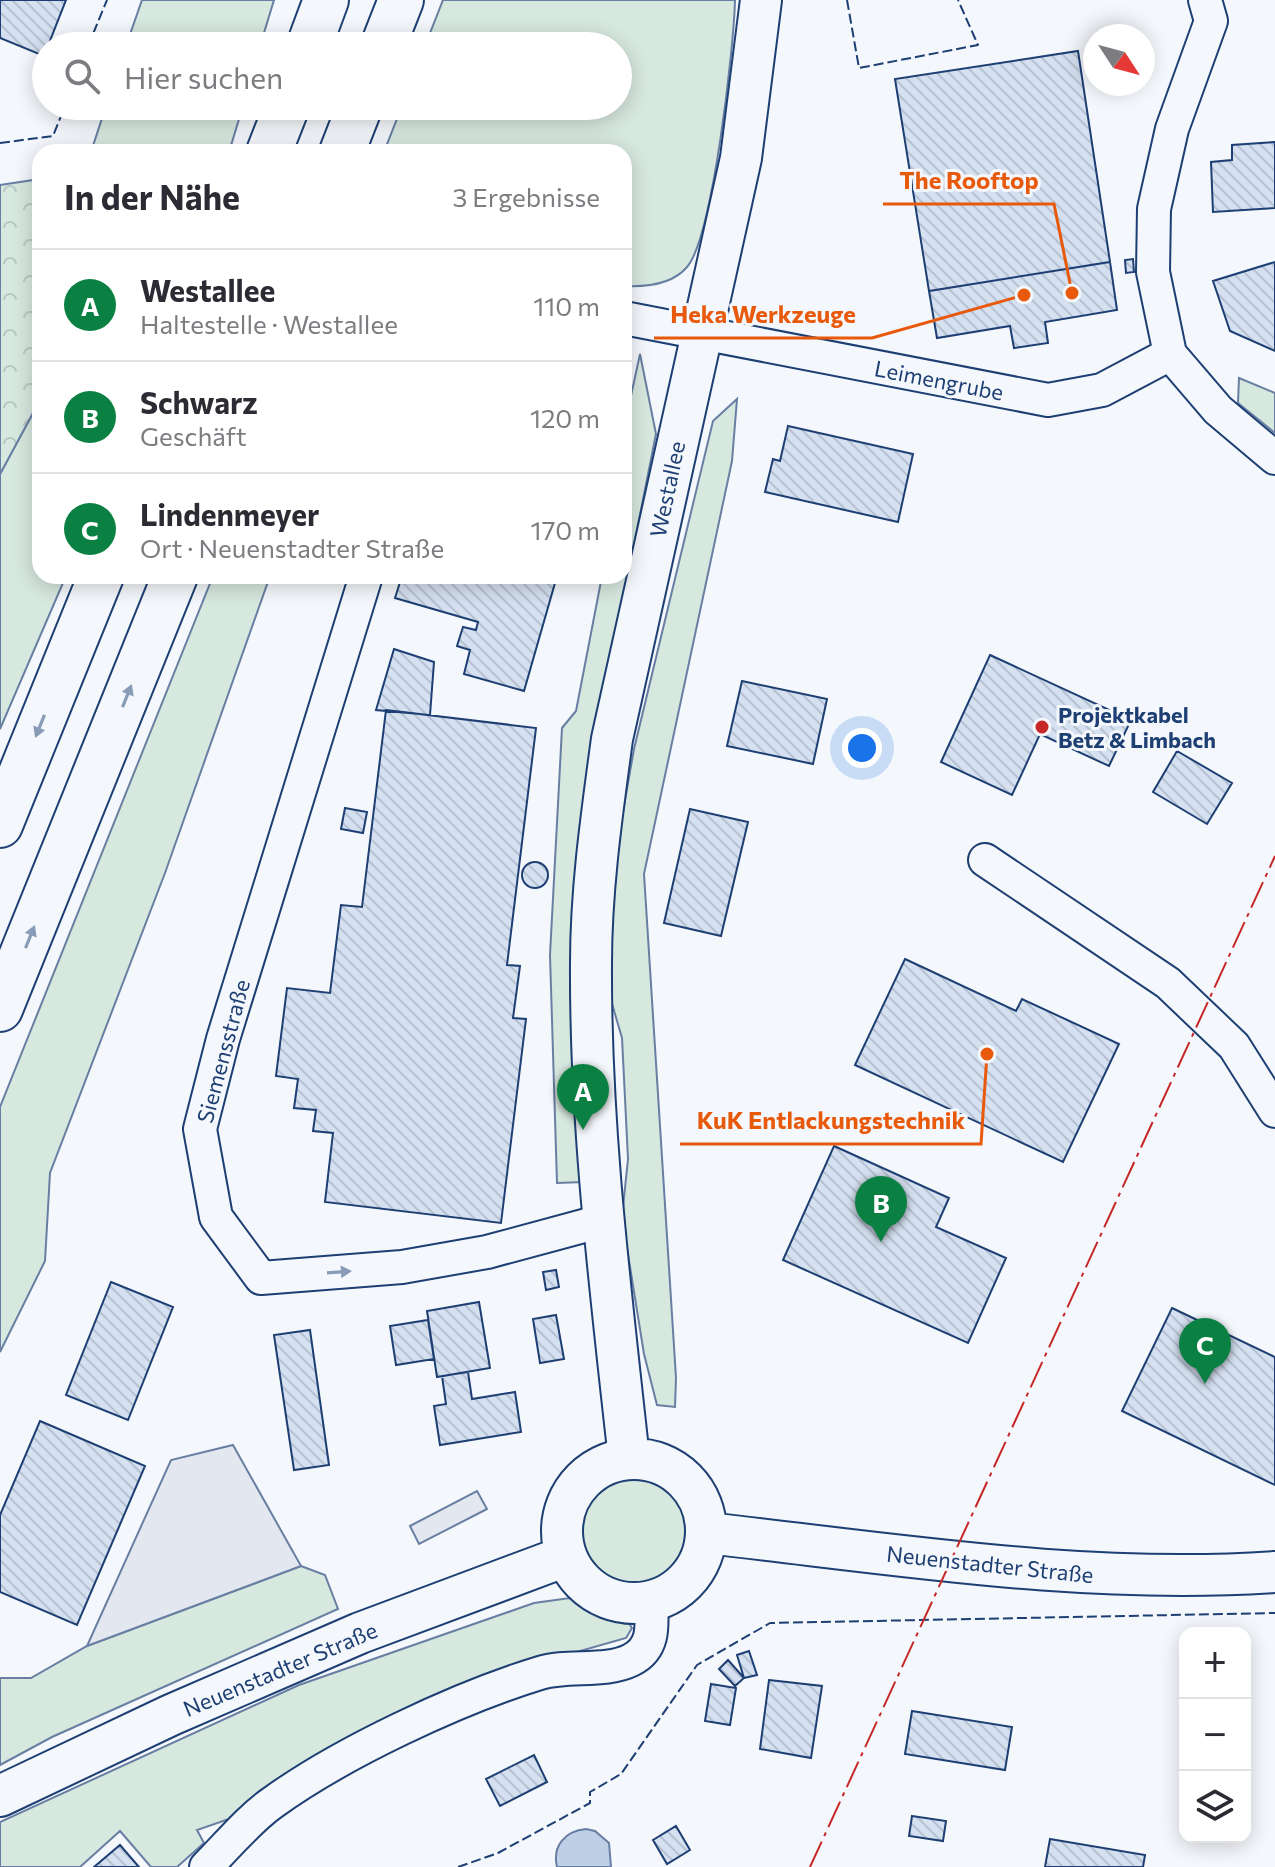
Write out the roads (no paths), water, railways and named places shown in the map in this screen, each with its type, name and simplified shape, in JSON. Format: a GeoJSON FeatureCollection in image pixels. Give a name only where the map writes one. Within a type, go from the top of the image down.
{"type":"FeatureCollection","features":[{"type":"Feature","properties":{"kind":"highway"},"geometry":{"type":"LineString","coordinates":[[314,32],[326,0]]}},
{"type":"Feature","properties":{"kind":"highway"},"geometry":{"type":"LineString","coordinates":[[388,32],[401,0]]}},
{"type":"Feature","properties":{"kind":"highway"},"geometry":{"type":"LineString","coordinates":[[272,144],[282,120]]}},
{"type":"Feature","properties":{"kind":"highway"},"geometry":{"type":"LineString","coordinates":[[345,144],[355,120]]}},
{"type":"Feature","properties":{"kind":"highway"},"geometry":{"type":"LineString","coordinates":[[0,825],[98,584]]}},
{"type":"Feature","properties":{"kind":"highway"},"geometry":{"type":"LineString","coordinates":[[0,1009],[172,584]]}},
{"type":"Feature","properties":{"kind":"main road","name":"Westallee"},"geometry":{"type":"LineString","coordinates":[[629,1459],[602,1221],[591,962],[600,826],[612,739],[741,158],[761,0]]}},
{"type":"Feature","properties":{"kind":"main road"},"geometry":{"type":"LineString","coordinates":[[629,1459],[662,1464],[689,1483],[703,1508],[707,1533],[704,1553],[695,1571],[676,1591],[651,1602],[625,1603],[600,1595],[580,1579],[566,1556],[562,1530],[573,1492],[592,1473],[629,1459]]}},
{"type":"Feature","properties":{"kind":"main road","name":"Neuenstadter Straße"},"geometry":{"type":"LineString","coordinates":[[707,1533],[1092,1576],[1216,1576],[1275,1572]]}},
{"type":"Feature","properties":{"kind":"main road","name":"Neuenstadter Straße"},"geometry":{"type":"LineString","coordinates":[[0,1796],[171,1715],[360,1633],[566,1556]]}},
{"type":"Feature","properties":{"kind":"street"},"geometry":{"type":"LineString","coordinates":[[1205,0],[1211,21],[1172,129],[1154,209],[1153,272],[1170,354],[1218,410],[1275,458]]}},
{"type":"Feature","properties":{"kind":"street"},"geometry":{"type":"LineString","coordinates":[[632,319],[701,332]]}},
{"type":"Feature","properties":{"kind":"street","name":"Leimengrube"},"geometry":{"type":"LineString","coordinates":[[701,332],[1048,400],[1102,390],[1170,354]]}},
{"type":"Feature","properties":{"kind":"street","name":"Siemensstraße"},"geometry":{"type":"LineString","coordinates":[[364,584],[223,1039],[200,1129],[216,1217],[261,1278],[402,1267],[487,1252],[602,1221]]}},
{"type":"Feature","properties":{"kind":"street"},"geometry":{"type":"LineString","coordinates":[[985,860],[1168,983],[1234,1046],[1275,1111]]}},
{"type":"Feature","properties":{"kind":"street"},"geometry":{"type":"LineString","coordinates":[[206,1867],[270,1804],[341,1759],[458,1705],[543,1672],[629,1662],[646,1649],[649,1641],[651,1602]]}},
{"type":"Feature","properties":{"kind":"water"},"geometry":{"type":"Polygon","coordinates":[[[586,1829],[595,1831],[609,1843],[611,1867],[557,1867],[558,1846],[566,1836],[586,1829]]]}},
{"type":"Feature","properties":{"kind":"place","name":"The Rooftop"},"geometry":{"type":"Point","coordinates":[1072,293]}},
{"type":"Feature","properties":{"kind":"place","name":"Heka Werkzeuge"},"geometry":{"type":"Point","coordinates":[1024,295]}},
{"type":"Feature","properties":{"kind":"place","name":"Projektkabel Betz & Limbach"},"geometry":{"type":"Point","coordinates":[1042,727]}},
{"type":"Feature","properties":{"kind":"place","name":"KuK Entlackungstechnik"},"geometry":{"type":"Point","coordinates":[987,1054]}},
{"type":"Feature","properties":{"kind":"place","name":"Westallee"},"geometry":{"type":"Point","coordinates":[583,1130]}},
{"type":"Feature","properties":{"kind":"place","name":"Schwarz"},"geometry":{"type":"Point","coordinates":[881,1242]}},
{"type":"Feature","properties":{"kind":"place","name":"Lindenmeyer"},"geometry":{"type":"Point","coordinates":[1205,1384]}}]}
